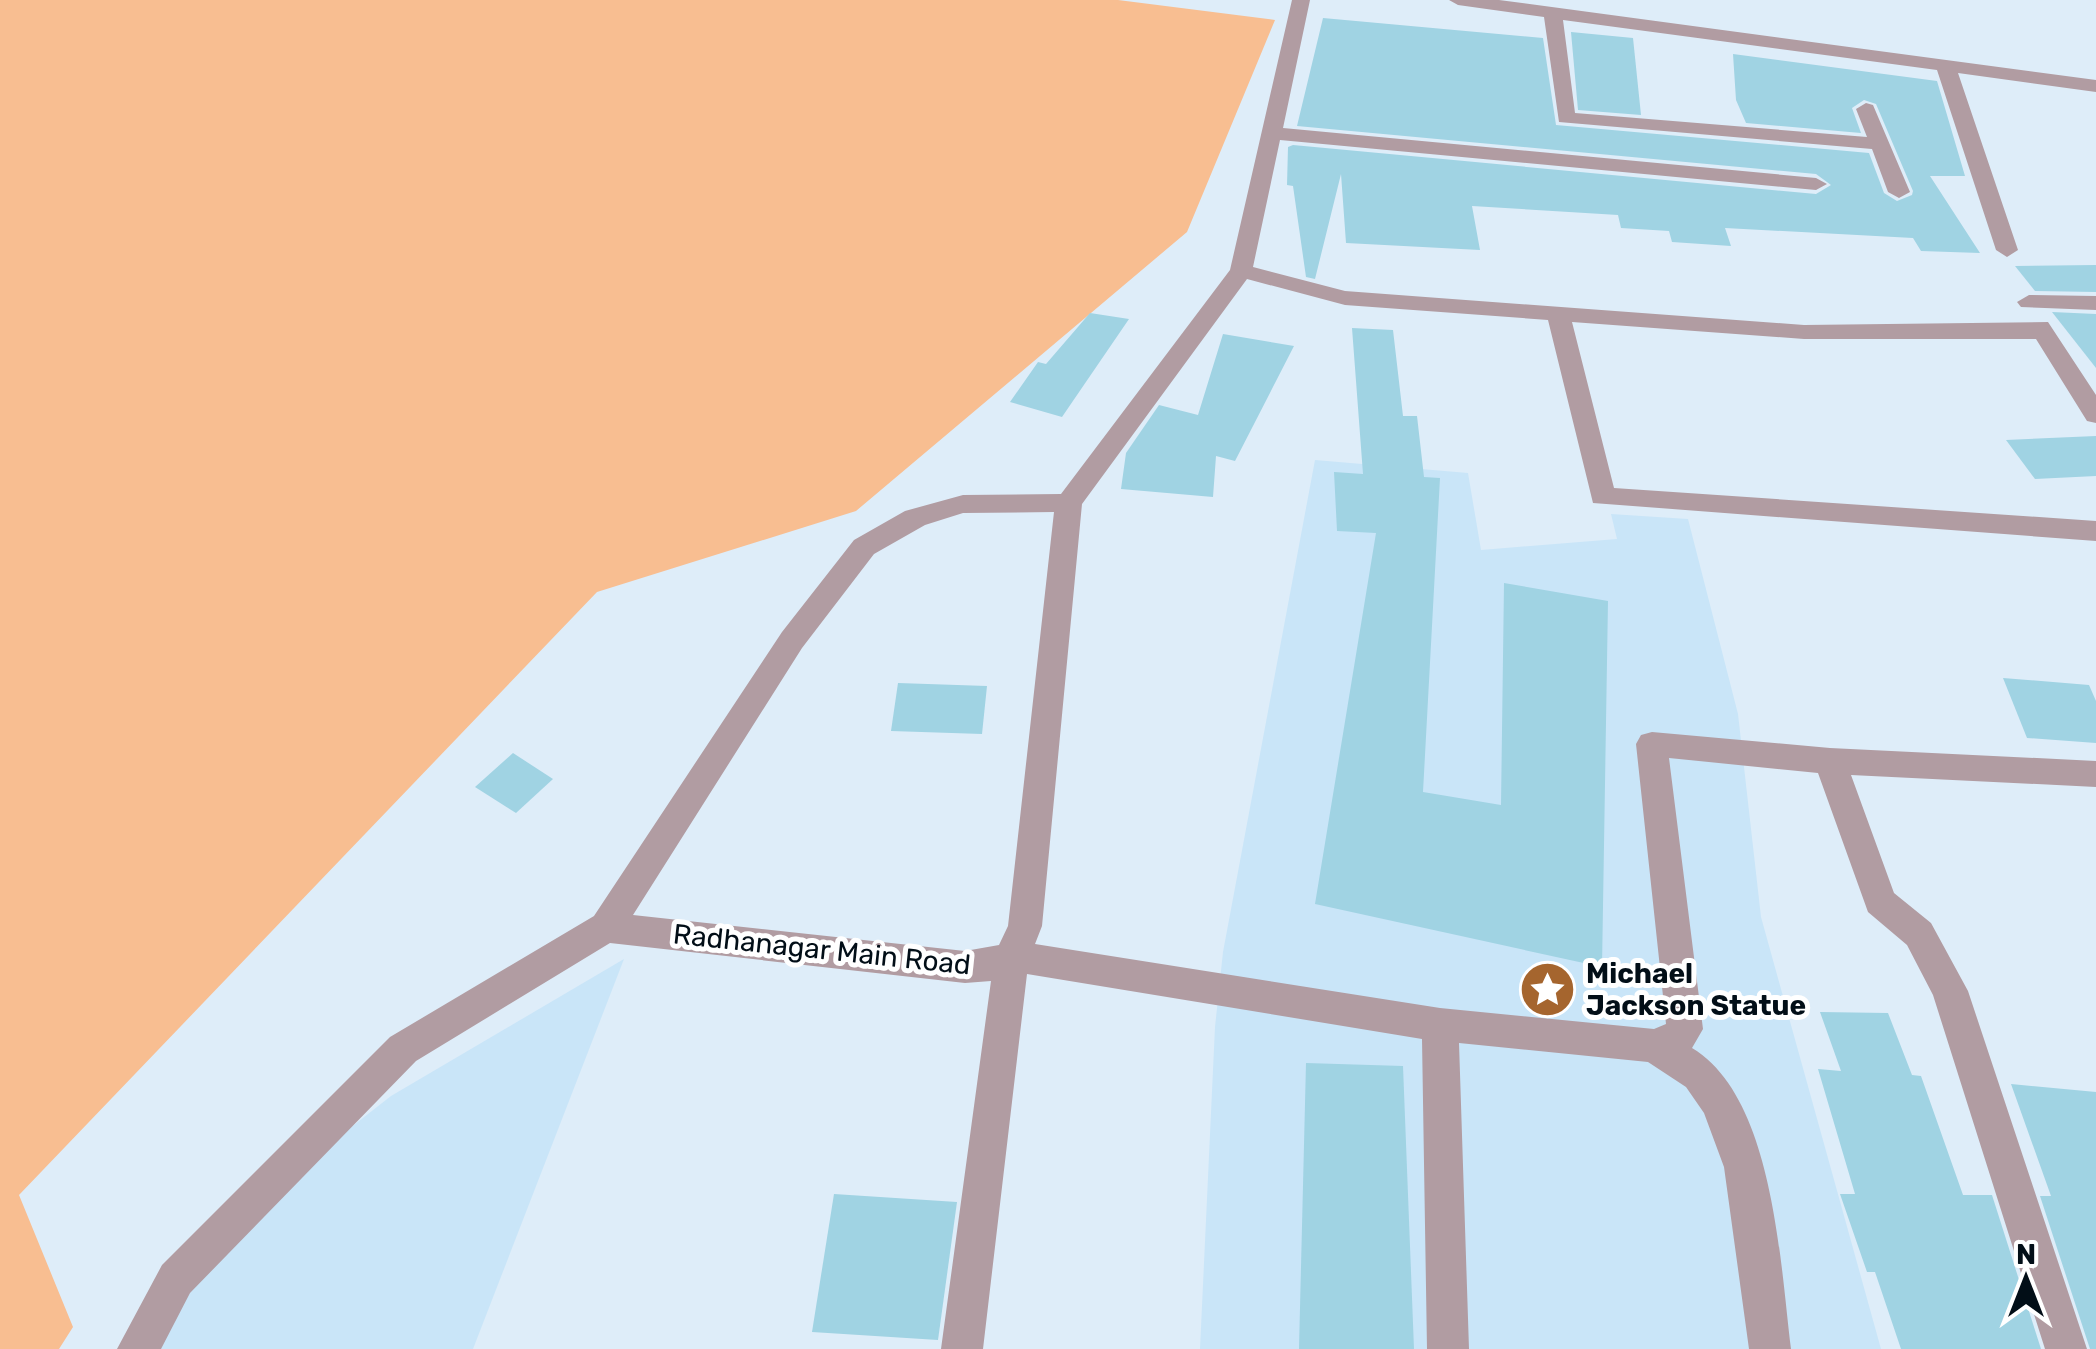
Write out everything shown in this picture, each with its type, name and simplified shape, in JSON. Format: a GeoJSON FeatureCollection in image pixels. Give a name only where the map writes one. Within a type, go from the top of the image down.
{"type":"FeatureCollection","features":[{"type":"Feature","properties":{"kind":"street"},"geometry":{"type":"LineString","coordinates":[[138,1349],[176,1279],[403,1048],[606,927],[792,640],[864,546],[915,518],[964,504],[1069,503],[1241,271],[1301,0]]}},
{"type":"Feature","properties":{"kind":"street"},"geometry":{"type":"LineString","coordinates":[[1458,0],[2096,86]]}},
{"type":"Feature","properties":{"kind":"street"},"geometry":{"type":"LineString","coordinates":[[1553,13],[1566,118],[1882,144]]}},
{"type":"Feature","properties":{"kind":"street"},"geometry":{"type":"LineString","coordinates":[[1946,67],[2006,250]]}},
{"type":"Feature","properties":{"kind":"street"},"geometry":{"type":"LineString","coordinates":[[1866,108],[1899,192]]}},
{"type":"Feature","properties":{"kind":"street"},"geometry":{"type":"LineString","coordinates":[[1270,132],[1816,184]]}},
{"type":"Feature","properties":{"kind":"street"},"geometry":{"type":"LineString","coordinates":[[1241,271],[1346,298],[1804,332],[2034,332],[2040,327],[2096,415]]}},
{"type":"Feature","properties":{"kind":"street"},"geometry":{"type":"LineString","coordinates":[[2029,302],[2096,302]]}},
{"type":"Feature","properties":{"kind":"street"},"geometry":{"type":"LineString","coordinates":[[1558,313],[1602,496],[2096,531]]}},
{"type":"Feature","properties":{"kind":"street","name":"Radhanagar Main Road"},"geometry":{"type":"LineString","coordinates":[[606,927],[966,968],[991,965],[1012,956],[1025,926],[1069,503]]}},
{"type":"Feature","properties":{"kind":"street"},"geometry":{"type":"LineString","coordinates":[[962,1349],[1012,956],[1440,1025],[1654,1046],[1676,1039],[1685,1029],[1652,744],[1830,761],[2096,774]]}},
{"type":"Feature","properties":{"kind":"street"},"geometry":{"type":"LineString","coordinates":[[1830,761],[1880,902],[1919,934],[1950,991],[2066,1349]]}},
{"type":"Feature","properties":{"kind":"street"},"geometry":{"type":"LineString","coordinates":[[1440,1025],[1448,1349]]}},
{"type":"Feature","properties":{"kind":"street"},"geometry":{"type":"LineString","coordinates":[[1654,1046],[1698,1074],[1724,1110],[1744,1165],[1770,1349]]}},
{"type":"Feature","properties":{"kind":"shaded area"},"geometry":{"type":"Polygon","coordinates":[[[0,0],[1118,0],[1275,20],[1187,232],[856,511],[597,592],[19,1195],[73,1327],[59,1349],[0,1349],[0,0]]]}},
{"type":"Feature","properties":{"kind":"shaded area"},"geometry":{"type":"Polygon","coordinates":[[[1315,460],[1468,473],[1481,550],[1617,539],[1611,514],[1688,519],[1738,714],[1761,917],[1881,1349],[1200,1349],[1215,1027],[1223,952],[1315,460]]]}},
{"type":"Feature","properties":{"kind":"shaded area"},"geometry":{"type":"Polygon","coordinates":[[[624,959],[473,1349],[149,1349],[168,1314],[276,1186],[391,1096],[624,959]]]}},
{"type":"Feature","properties":{"kind":"building"},"geometry":{"type":"Polygon","coordinates":[[[1323,18],[1543,38],[1556,125],[1869,153],[1884,193],[1897,201],[1913,191],[1876,104],[1864,100],[1852,108],[1861,133],[1746,123],[1736,100],[1733,54],[1937,81],[1965,176],[1930,176],[1980,253],[1921,251],[1913,238],[1725,228],[1731,246],[1672,242],[1669,231],[1621,228],[1618,215],[1472,206],[1480,250],[1346,243],[1341,174],[1315,279],[1306,277],[1293,186],[1287,185],[1288,147],[1293,145],[1816,194],[1831,185],[1816,174],[1297,126],[1323,18]]]}},
{"type":"Feature","properties":{"kind":"building"},"geometry":{"type":"Polygon","coordinates":[[[1571,32],[1633,38],[1641,115],[1578,110],[1571,32]]]}},
{"type":"Feature","properties":{"kind":"building"},"geometry":{"type":"Polygon","coordinates":[[[2096,265],[2096,292],[2035,291],[2015,266],[2096,265]]]}},
{"type":"Feature","properties":{"kind":"building"},"geometry":{"type":"Polygon","coordinates":[[[2052,312],[2096,314],[2096,368],[2052,312]]]}},
{"type":"Feature","properties":{"kind":"building"},"geometry":{"type":"Polygon","coordinates":[[[1090,313],[1129,319],[1062,417],[1010,402],[1038,362],[1046,364],[1090,313]]]}},
{"type":"Feature","properties":{"kind":"building"},"geometry":{"type":"Polygon","coordinates":[[[1352,328],[1393,330],[1403,416],[1417,416],[1424,477],[1440,478],[1423,792],[1501,805],[1504,583],[1608,601],[1602,967],[1315,904],[1376,533],[1337,531],[1334,472],[1363,474],[1352,328]]]}},
{"type":"Feature","properties":{"kind":"building"},"geometry":{"type":"Polygon","coordinates":[[[1223,334],[1294,346],[1235,461],[1216,456],[1213,497],[1121,489],[1126,453],[1159,405],[1198,415],[1223,334]]]}},
{"type":"Feature","properties":{"kind":"building"},"geometry":{"type":"Polygon","coordinates":[[[2096,436],[2096,476],[2035,479],[2006,440],[2096,436]]]}},
{"type":"Feature","properties":{"kind":"building"},"geometry":{"type":"Polygon","coordinates":[[[2003,678],[2089,685],[2096,701],[2096,743],[2027,738],[2003,678]]]}},
{"type":"Feature","properties":{"kind":"building"},"geometry":{"type":"Polygon","coordinates":[[[898,683],[987,686],[982,734],[891,731],[898,683]]]}},
{"type":"Feature","properties":{"kind":"building"},"geometry":{"type":"Polygon","coordinates":[[[513,753],[553,779],[516,813],[475,787],[513,753]]]}},
{"type":"Feature","properties":{"kind":"building"},"geometry":{"type":"Polygon","coordinates":[[[1820,1012],[1888,1013],[1912,1075],[1921,1076],[1963,1195],[1992,1195],[2041,1349],[1901,1349],[1875,1272],[1867,1272],[1840,1194],[1855,1194],[1818,1069],[1841,1071],[1820,1012]]]}},
{"type":"Feature","properties":{"kind":"building"},"geometry":{"type":"Polygon","coordinates":[[[1306,1063],[1403,1066],[1414,1349],[1299,1349],[1306,1063]]]}},
{"type":"Feature","properties":{"kind":"building"},"geometry":{"type":"Polygon","coordinates":[[[2011,1084],[2096,1092],[2096,1349],[2090,1349],[2040,1196],[2051,1196],[2011,1084]]]}},
{"type":"Feature","properties":{"kind":"building"},"geometry":{"type":"Polygon","coordinates":[[[834,1194],[957,1202],[938,1340],[812,1332],[834,1194]]]}},
{"type":"Feature","properties":{"kind":"place","name":"Michael Jackson Statue"},"geometry":{"type":"Point","coordinates":[1547,989]}}]}
